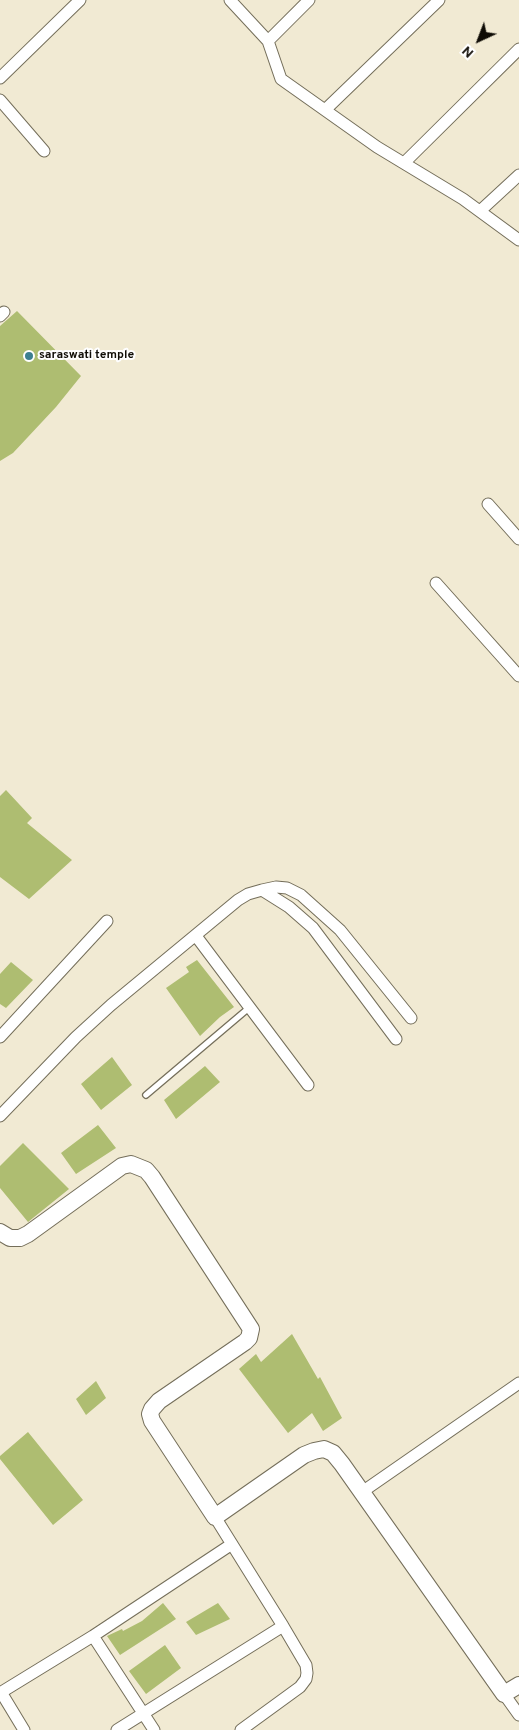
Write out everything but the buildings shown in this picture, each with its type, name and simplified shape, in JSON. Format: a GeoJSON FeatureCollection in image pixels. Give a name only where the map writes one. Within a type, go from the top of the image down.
{"type":"FeatureCollection","features":[{"type":"Feature","properties":{"kind":"street"},"geometry":{"type":"LineString","coordinates":[[0,78],[80,0]]}},
{"type":"Feature","properties":{"kind":"street"},"geometry":{"type":"LineString","coordinates":[[230,0],[268,41],[281,79],[377,147],[463,199],[519,240]]}},
{"type":"Feature","properties":{"kind":"street"},"geometry":{"type":"LineString","coordinates":[[268,41],[309,0]]}},
{"type":"Feature","properties":{"kind":"street"},"geometry":{"type":"LineString","coordinates":[[326,110],[439,0]]}},
{"type":"Feature","properties":{"kind":"street"},"geometry":{"type":"LineString","coordinates":[[404,163],[519,49]]}},
{"type":"Feature","properties":{"kind":"street"},"geometry":{"type":"LineString","coordinates":[[0,100],[44,151]]}},
{"type":"Feature","properties":{"kind":"street"},"geometry":{"type":"LineString","coordinates":[[480,212],[519,175]]}},
{"type":"Feature","properties":{"kind":"street"},"geometry":{"type":"LineString","coordinates":[[488,504],[519,539]]}},
{"type":"Feature","properties":{"kind":"street"},"geometry":{"type":"LineString","coordinates":[[436,583],[519,676]]}},
{"type":"Feature","properties":{"kind":"street"},"geometry":{"type":"LineString","coordinates":[[0,1116],[76,1037],[112,1005],[238,900],[248,894],[262,890],[276,887],[287,888],[300,895],[340,930],[411,1018]]}},
{"type":"Feature","properties":{"kind":"street"},"geometry":{"type":"LineString","coordinates":[[262,890],[289,907],[313,928],[396,1039]]}},
{"type":"Feature","properties":{"kind":"street"},"geometry":{"type":"LineString","coordinates":[[0,1037],[106,921]]}},
{"type":"Feature","properties":{"kind":"street"},"geometry":{"type":"LineString","coordinates":[[196,936],[308,1085]]}},
{"type":"Feature","properties":{"kind":"street"},"geometry":{"type":"LineString","coordinates":[[0,1232],[10,1238],[20,1238],[122,1166],[131,1164],[139,1166],[152,1177],[251,1329],[250,1338],[246,1342],[159,1401],[150,1414],[152,1421],[215,1516],[306,1665],[306,1679],[300,1687],[240,1730]]}},
{"type":"Feature","properties":{"kind":"street"},"geometry":{"type":"LineString","coordinates":[[362,1492],[519,1383]]}},
{"type":"Feature","properties":{"kind":"street"},"geometry":{"type":"LineString","coordinates":[[215,1516],[304,1456],[324,1449],[333,1454],[362,1492],[519,1715]]}},
{"type":"Feature","properties":{"kind":"street"},"geometry":{"type":"LineString","coordinates":[[24,1730],[1,1692],[93,1636],[232,1544]]}},
{"type":"Feature","properties":{"kind":"street"},"geometry":{"type":"LineString","coordinates":[[116,1730],[283,1626]]}},
{"type":"Feature","properties":{"kind":"street"},"geometry":{"type":"LineString","coordinates":[[93,1636],[154,1730]]}},
{"type":"Feature","properties":{"kind":"street"},"geometry":{"type":"LineString","coordinates":[[504,1694],[519,1685]]}},
{"type":"Feature","properties":{"kind":"lane"},"geometry":{"type":"LineString","coordinates":[[146,1095],[250,1007]]}},
{"type":"Feature","properties":{"kind":"place","name":"saraswati temple"},"geometry":{"type":"Point","coordinates":[29,356]}}]}
